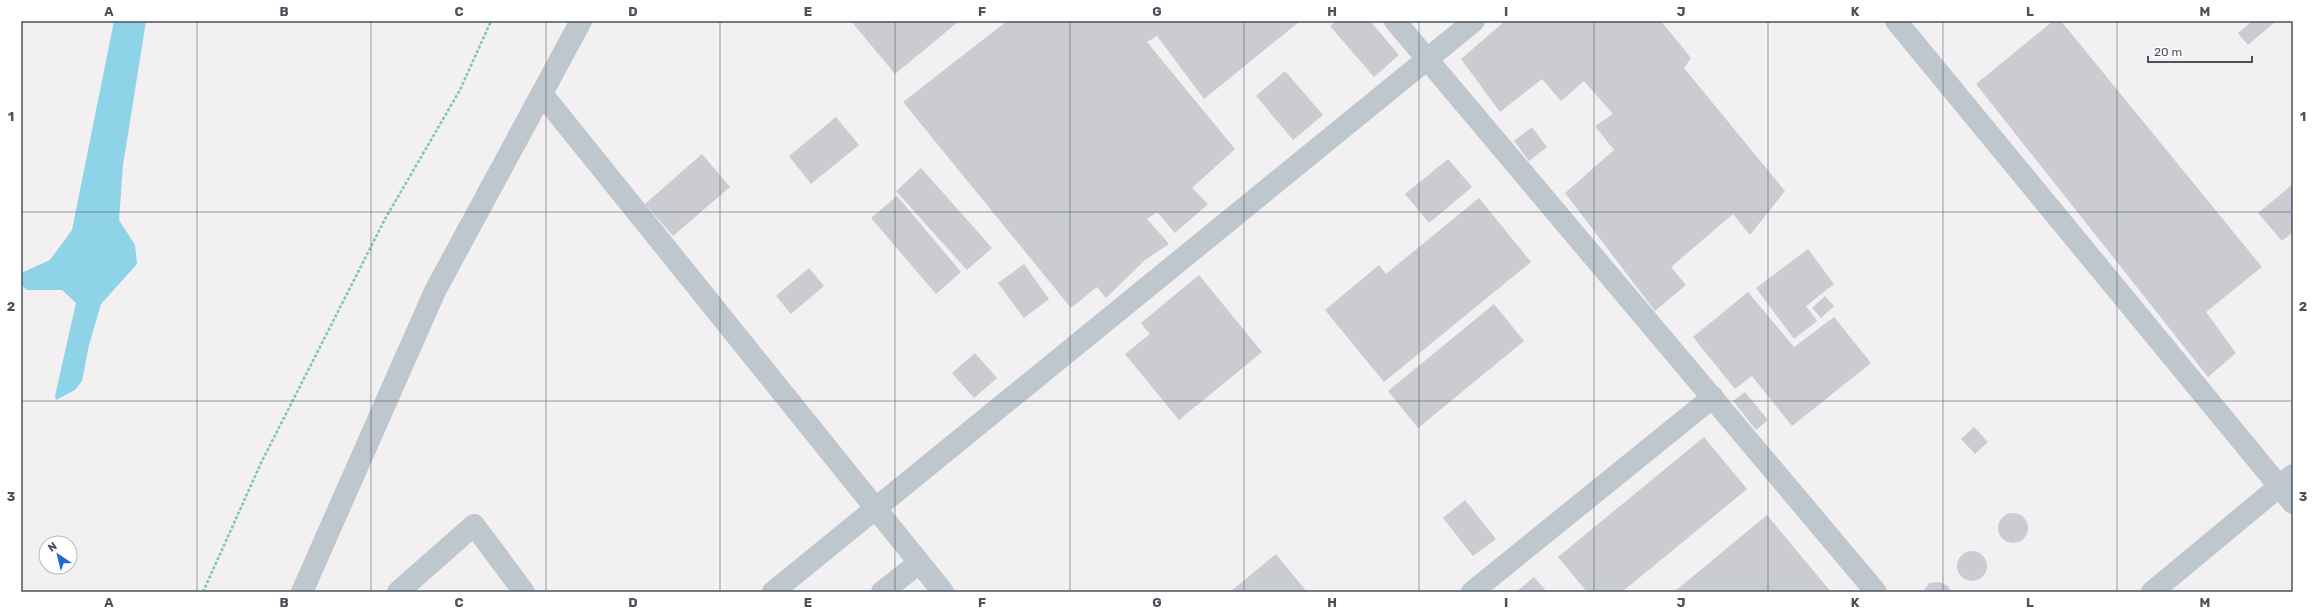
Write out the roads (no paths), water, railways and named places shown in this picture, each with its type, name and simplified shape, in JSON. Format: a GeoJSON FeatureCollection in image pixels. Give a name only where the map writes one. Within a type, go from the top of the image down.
{"type":"FeatureCollection","features":[{"type":"Feature","properties":{"kind":"street"},"geometry":{"type":"LineString","coordinates":[[302,592],[435,291],[581,21]]}},
{"type":"Feature","properties":{"kind":"street"},"geometry":{"type":"LineString","coordinates":[[1395,21],[1426,60],[1713,397],[1876,592]]}},
{"type":"Feature","properties":{"kind":"street"},"geometry":{"type":"LineString","coordinates":[[773,592],[1474,21]]}},
{"type":"Feature","properties":{"kind":"street"},"geometry":{"type":"LineString","coordinates":[[1896,21],[2288,488],[2152,592]]}},
{"type":"Feature","properties":{"kind":"street"},"geometry":{"type":"LineString","coordinates":[[542,94],[943,592]]}},
{"type":"Feature","properties":{"kind":"street"},"geometry":{"type":"LineString","coordinates":[[1472,592],[1713,397]]}},
{"type":"Feature","properties":{"kind":"street"},"geometry":{"type":"LineString","coordinates":[[398,592],[474,525],[524,592]]}},
{"type":"Feature","properties":{"kind":"street"},"geometry":{"type":"LineString","coordinates":[[882,592],[919,563]]}},
{"type":"Feature","properties":{"kind":"water"},"geometry":{"type":"Polygon","coordinates":[[[114,21],[146,21],[123,165],[119,220],[135,245],[137,264],[101,304],[89,345],[82,381],[75,390],[56,400],[55,396],[76,303],[62,290],[27,290],[21,285],[21,273],[50,260],[72,230],[114,21]]]}}]}
